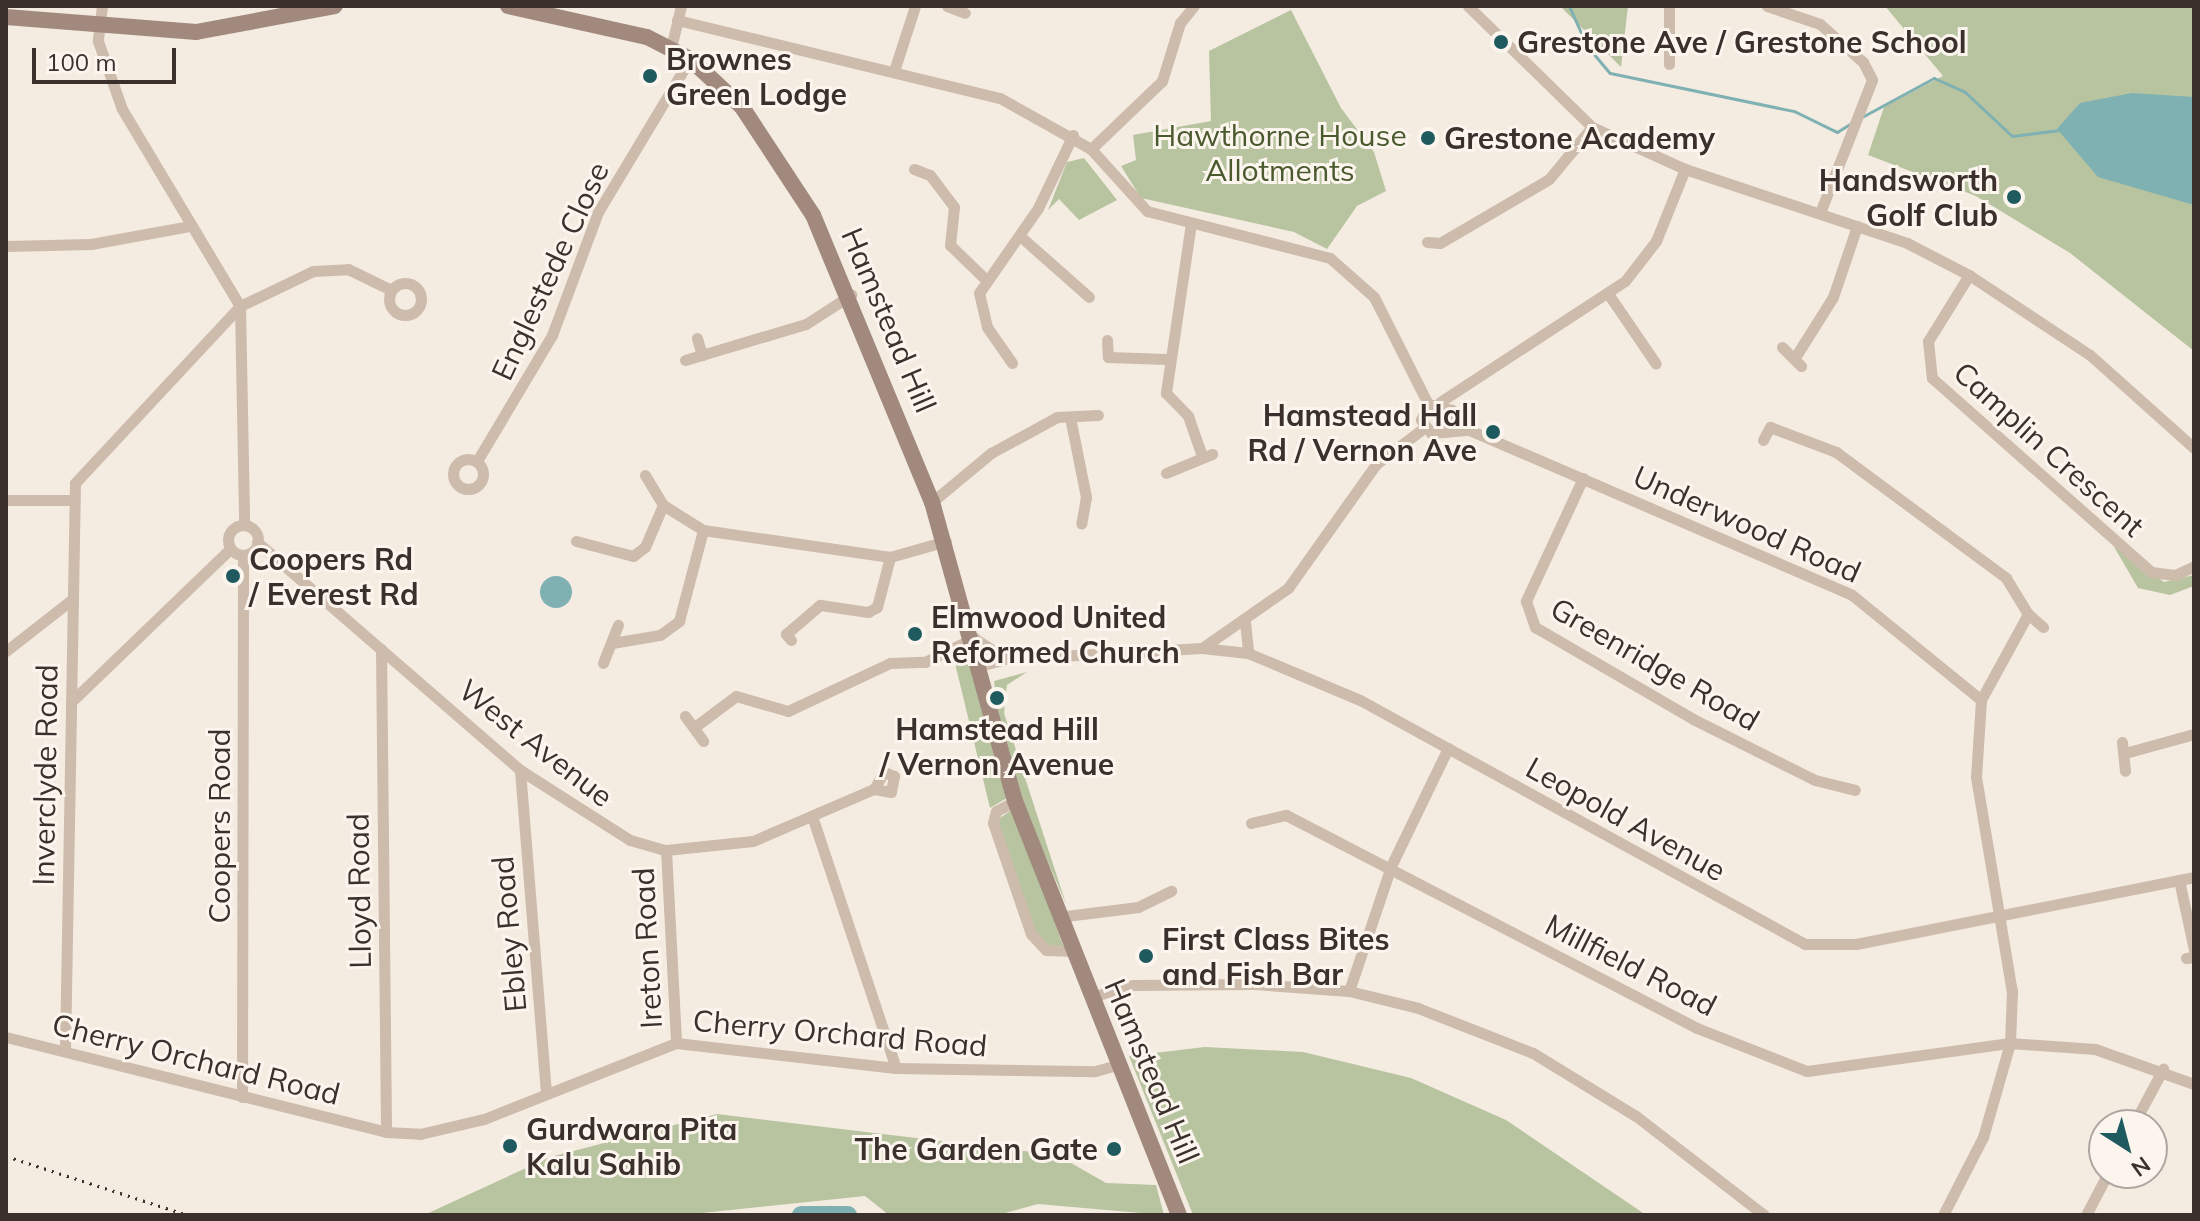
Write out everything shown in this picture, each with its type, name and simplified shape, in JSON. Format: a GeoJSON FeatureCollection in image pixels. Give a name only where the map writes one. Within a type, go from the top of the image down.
{"type":"FeatureCollection","features":[{"type":"Feature","properties":{"kind":"main road"},"geometry":{"type":"LineString","coordinates":[[6,17],[196,32],[330,6]]}},
{"type":"Feature","properties":{"kind":"main road","name":"Hamstead Hill"},"geometry":{"type":"LineString","coordinates":[[508,6],[671,48],[690,59],[742,107],[777,155],[852,295],[932,502],[982,665],[1015,801],[1070,951],[1121,1064],[1179,1215]]}},
{"type":"Feature","properties":{"kind":"street"},"geometry":{"type":"LineString","coordinates":[[102,6],[100,26],[122,109],[240,306],[243,338],[244,523],[257,542],[243,557],[230,549]]}},
{"type":"Feature","properties":{"kind":"street"},"geometry":{"type":"LineString","coordinates":[[671,48],[681,6]]}},
{"type":"Feature","properties":{"kind":"street"},"geometry":{"type":"LineString","coordinates":[[895,68],[915,6]]}},
{"type":"Feature","properties":{"kind":"street"},"geometry":{"type":"LineString","coordinates":[[947,6],[965,13]]}},
{"type":"Feature","properties":{"kind":"street"},"geometry":{"type":"LineString","coordinates":[[1091,149],[1162,81],[1180,23],[1194,6]]}},
{"type":"Feature","properties":{"kind":"street"},"geometry":{"type":"LineString","coordinates":[[1468,6],[1592,127],[1685,169],[1857,226],[1969,275],[2090,355],[2194,448]]}},
{"type":"Feature","properties":{"kind":"street"},"geometry":{"type":"LineString","coordinates":[[1668,64],[1669,6]]}},
{"type":"Feature","properties":{"kind":"street"},"geometry":{"type":"LineString","coordinates":[[1767,6],[1820,24],[1863,62],[1872,80],[1820,213]]}},
{"type":"Feature","properties":{"kind":"street"},"geometry":{"type":"LineString","coordinates":[[677,20],[895,68],[1000,98],[1073,135],[1091,149],[1135,202],[1191,223],[1345,268],[1374,297],[1434,403],[1451,423]]}},
{"type":"Feature","properties":{"kind":"street","name":"Englestede Close"},"geometry":{"type":"LineString","coordinates":[[477,461],[552,335],[598,212],[690,59]]}},
{"type":"Feature","properties":{"kind":"street"},"geometry":{"type":"LineString","coordinates":[[1427,242],[1440,243],[1549,179],[1592,127]]}},
{"type":"Feature","properties":{"kind":"street"},"geometry":{"type":"LineString","coordinates":[[1012,363],[1000,351],[979,310],[983,277],[1020,236],[1073,135]]}},
{"type":"Feature","properties":{"kind":"street"},"geometry":{"type":"LineString","coordinates":[[914,169],[930,175],[954,207],[950,245],[983,277]]}},
{"type":"Feature","properties":{"kind":"street"},"geometry":{"type":"LineString","coordinates":[[1424,428],[1434,403],[1462,391],[1609,295],[1656,241],[1685,169]]}},
{"type":"Feature","properties":{"kind":"street"},"geometry":{"type":"LineString","coordinates":[[1166,473],[1207,455],[1188,416],[1166,393],[1166,359],[1191,223]]}},
{"type":"Feature","properties":{"kind":"street"},"geometry":{"type":"LineString","coordinates":[[6,246],[91,244],[190,226]]}},
{"type":"Feature","properties":{"kind":"street"},"geometry":{"type":"LineString","coordinates":[[1782,347],[1798,363],[1833,297],[1857,226]]}},
{"type":"Feature","properties":{"kind":"street"},"geometry":{"type":"LineString","coordinates":[[1020,236],[1086,290]]}},
{"type":"Feature","properties":{"kind":"street"},"geometry":{"type":"LineString","coordinates":[[6,500],[71,500],[83,472],[240,306],[323,270],[363,273],[391,290]]}},
{"type":"Feature","properties":{"kind":"street","name":"Camplin Crescent"},"geometry":{"type":"LineString","coordinates":[[1969,275],[1928,341],[1926,370],[2151,572],[2175,575],[2194,566]]}},
{"type":"Feature","properties":{"kind":"street"},"geometry":{"type":"LineString","coordinates":[[685,360],[806,324],[852,295]]}},
{"type":"Feature","properties":{"kind":"street"},"geometry":{"type":"LineString","coordinates":[[1609,295],[1656,364]]}},
{"type":"Feature","properties":{"kind":"street"},"geometry":{"type":"LineString","coordinates":[[221,327],[243,338]]}},
{"type":"Feature","properties":{"kind":"street"},"geometry":{"type":"LineString","coordinates":[[697,338],[702,355]]}},
{"type":"Feature","properties":{"kind":"street"},"geometry":{"type":"LineString","coordinates":[[1107,340],[1108,357],[1166,359]]}},
{"type":"Feature","properties":{"kind":"street"},"geometry":{"type":"LineString","coordinates":[[989,362],[1000,351]]}},
{"type":"Feature","properties":{"kind":"street"},"geometry":{"type":"LineString","coordinates":[[1451,423],[1462,391]]}},
{"type":"Feature","properties":{"kind":"street"},"geometry":{"type":"LineString","coordinates":[[932,502],[991,453],[1070,417],[1098,415]]}},
{"type":"Feature","properties":{"kind":"street"},"geometry":{"type":"LineString","coordinates":[[1070,417],[1086,497],[1081,524]]}},
{"type":"Feature","properties":{"kind":"street"},"geometry":{"type":"LineString","coordinates":[[982,665],[1006,659],[1079,660],[1202,648],[1245,622],[1288,588],[1389,450],[1424,428],[1451,423]]}},
{"type":"Feature","properties":{"kind":"street","name":"Underwood Road"},"geometry":{"type":"LineString","coordinates":[[1451,423],[1852,595],[1981,700]]}},
{"type":"Feature","properties":{"kind":"street"},"geometry":{"type":"LineString","coordinates":[[1763,440],[1770,427],[1797,436],[1877,479],[2006,578],[2028,614],[2043,627]]}},
{"type":"Feature","properties":{"kind":"street"},"geometry":{"type":"LineString","coordinates":[[645,475],[663,505],[703,530],[890,557],[946,541]]}},
{"type":"Feature","properties":{"kind":"street","name":"Greenridge Road"},"geometry":{"type":"LineString","coordinates":[[1583,478],[1526,601],[1535,627],[1693,719],[1815,780],[1855,790]]}},
{"type":"Feature","properties":{"kind":"street","name":"Inverclyde Road"},"geometry":{"type":"LineString","coordinates":[[65,1050],[71,500]]}},
{"type":"Feature","properties":{"kind":"street"},"geometry":{"type":"LineString","coordinates":[[576,541],[633,556],[645,547],[663,505]]}},
{"type":"Feature","properties":{"kind":"street"},"geometry":{"type":"LineString","coordinates":[[71,702],[230,549],[232,533],[244,523]]}},
{"type":"Feature","properties":{"kind":"street"},"geometry":{"type":"LineString","coordinates":[[612,643],[660,635],[679,621],[703,530]]}},
{"type":"Feature","properties":{"kind":"street","name":"West Avenue"},"geometry":{"type":"LineString","coordinates":[[257,542],[520,770],[583,816],[666,850],[753,841],[813,819],[874,789]]}},
{"type":"Feature","properties":{"kind":"street","name":"Coopers Road"},"geometry":{"type":"LineString","coordinates":[[242,1097],[243,557]]}},
{"type":"Feature","properties":{"kind":"street"},"geometry":{"type":"LineString","coordinates":[[791,640],[786,634],[820,605],[868,612],[877,607],[890,557]]}},
{"type":"Feature","properties":{"kind":"street"},"geometry":{"type":"LineString","coordinates":[[6,651],[70,601]]}},
{"type":"Feature","properties":{"kind":"street"},"geometry":{"type":"LineString","coordinates":[[1943,1215],[1988,1126],[2010,1043],[2012,991],[1996,913],[1976,777],[1981,700],[2028,614]]}},
{"type":"Feature","properties":{"kind":"street"},"geometry":{"type":"LineString","coordinates":[[1245,622],[1248,653]]}},
{"type":"Feature","properties":{"kind":"street"},"geometry":{"type":"LineString","coordinates":[[603,663],[618,625]]}},
{"type":"Feature","properties":{"kind":"street"},"geometry":{"type":"LineString","coordinates":[[696,726],[736,696],[788,711],[890,663],[925,662],[974,638],[1006,659]]}},
{"type":"Feature","properties":{"kind":"street","name":"Leopold Avenue"},"geometry":{"type":"LineString","coordinates":[[1202,648],[1248,653],[1360,700],[1805,944],[1856,944],[1996,913],[2194,877]]}},
{"type":"Feature","properties":{"kind":"street","name":"Lloyd Road"},"geometry":{"type":"LineString","coordinates":[[381,649],[386,1132]]}},
{"type":"Feature","properties":{"kind":"street"},"geometry":{"type":"LineString","coordinates":[[685,716],[696,726],[703,741]]}},
{"type":"Feature","properties":{"kind":"street"},"geometry":{"type":"LineString","coordinates":[[2125,771],[2124,748],[2194,734]]}},
{"type":"Feature","properties":{"kind":"street"},"geometry":{"type":"LineString","coordinates":[[1349,991],[1391,866],[1448,748]]}},
{"type":"Feature","properties":{"kind":"street","name":"Ebley Road"},"geometry":{"type":"LineString","coordinates":[[520,770],[546,1094]]}},
{"type":"Feature","properties":{"kind":"street"},"geometry":{"type":"LineString","coordinates":[[1015,801],[996,811],[993,823],[1031,934],[1046,950],[1070,951]]}},
{"type":"Feature","properties":{"kind":"street","name":"Millfield Road"},"geometry":{"type":"LineString","coordinates":[[1251,823],[1286,815],[1391,866],[1697,1028],[1807,1071],[2010,1043],[2095,1049],[2163,1069],[2194,1084]]}},
{"type":"Feature","properties":{"kind":"street"},"geometry":{"type":"LineString","coordinates":[[813,819],[896,1068]]}},
{"type":"Feature","properties":{"kind":"street","name":"Ireton Road"},"geometry":{"type":"LineString","coordinates":[[666,850],[676,1043]]}},
{"type":"Feature","properties":{"kind":"street"},"geometry":{"type":"LineString","coordinates":[[2179,880],[2191,955]]}},
{"type":"Feature","properties":{"kind":"street"},"geometry":{"type":"LineString","coordinates":[[1058,917],[1138,907],[1171,891]]}},
{"type":"Feature","properties":{"kind":"street"},"geometry":{"type":"LineString","coordinates":[[1091,997],[1133,985],[1349,991],[1418,1008],[1533,1053],[1636,1116],[1764,1215]]}},
{"type":"Feature","properties":{"kind":"street","name":"Cherry Orchard Road"},"geometry":{"type":"LineString","coordinates":[[6,1037],[386,1132],[431,1133],[546,1094],[676,1043],[896,1068],[1095,1071],[1121,1064]]}},
{"type":"Feature","properties":{"kind":"street"},"geometry":{"type":"LineString","coordinates":[[2142,1109],[2163,1069]]}},
{"type":"Feature","properties":{"kind":"street"},"geometry":{"type":"LineString","coordinates":[[2086,1215],[2100,1189]]}},
{"type":"Feature","properties":{"kind":"green space"},"geometry":{"type":"Polygon","coordinates":[[[1560,6],[1628,6],[1621,67],[1560,6]]]}},
{"type":"Feature","properties":{"kind":"green space","name":"Handsworth Golf Club"},"geometry":{"type":"Polygon","coordinates":[[[1885,6],[2194,6],[2194,351],[2070,253],[1976,196],[1868,155],[1884,107],[1943,76],[1885,6]]]}},
{"type":"Feature","properties":{"kind":"green space","name":"Hawthorne House Allotments"},"geometry":{"type":"Polygon","coordinates":[[[1291,10],[1341,108],[1374,152],[1386,191],[1357,206],[1327,249],[1294,232],[1141,198],[1121,166],[1136,160],[1133,135],[1211,121],[1209,51],[1291,10]]]}},
{"type":"Feature","properties":{"kind":"green space"},"geometry":{"type":"Polygon","coordinates":[[[1084,158],[1117,200],[1079,220],[1059,199],[1048,210],[1067,162],[1084,158]]]}},
{"type":"Feature","properties":{"kind":"green space"},"geometry":{"type":"Polygon","coordinates":[[[2113,545],[2164,582],[2194,575],[2194,586],[2170,595],[2138,588],[2113,545]]]}},
{"type":"Feature","properties":{"kind":"green space"},"geometry":{"type":"Polygon","coordinates":[[[966,652],[1007,798],[990,808],[953,655],[966,652]]]}},
{"type":"Feature","properties":{"kind":"green space"},"geometry":{"type":"Polygon","coordinates":[[[1027,672],[1007,685],[1004,713],[1066,904],[1016,788],[997,706],[994,681],[1027,672]]]}},
{"type":"Feature","properties":{"kind":"green space"},"geometry":{"type":"Polygon","coordinates":[[[1013,809],[1062,947],[1040,944],[997,820],[1013,809]]]}},
{"type":"Feature","properties":{"kind":"green space"},"geometry":{"type":"Polygon","coordinates":[[[1205,1047],[1303,1052],[1411,1078],[1506,1120],[1646,1215],[1193,1215],[1129,1056],[1205,1047]]]}},
{"type":"Feature","properties":{"kind":"green space"},"geometry":{"type":"Polygon","coordinates":[[[717,1114],[1057,1155],[1106,1183],[1156,1185],[1164,1215],[1038,1204],[998,1215],[889,1215],[865,1196],[683,1215],[424,1215],[550,1157],[717,1114]]]}},
{"type":"Feature","properties":{"kind":"water"},"geometry":{"type":"Polygon","coordinates":[[[2132,93],[2194,97],[2194,205],[2098,177],[2057,129],[2080,103],[2132,93]]]}},
{"type":"Feature","properties":{"kind":"water"},"geometry":{"type":"Polygon","coordinates":[[[556,576],[567,581],[572,592],[567,603],[556,608],[545,603],[540,592],[545,581],[556,576]]]}},
{"type":"Feature","properties":{"kind":"waterway"},"geometry":{"type":"LineString","coordinates":[[1569,6],[1587,46],[1610,73],[1794,111],[1837,132],[1850,124]]}},
{"type":"Feature","properties":{"kind":"waterway"},"geometry":{"type":"LineString","coordinates":[[1860,118],[1934,78],[1965,92],[2012,136],[2060,130]]}},
{"type":"Feature","properties":{"kind":"waterway"},"geometry":{"type":"LineString","coordinates":[[801,1215],[848,1215]]}},
{"type":"Feature","properties":{"kind":"railway"},"geometry":{"type":"LineString","coordinates":[[6,1156],[188,1215]]}},
{"type":"Feature","properties":{"kind":"place","name":"Grestone Ave / Grestone School"},"geometry":{"type":"Point","coordinates":[1501,42]}},
{"type":"Feature","properties":{"kind":"place","name":"Brownes Green Lodge"},"geometry":{"type":"Point","coordinates":[650,76]}},
{"type":"Feature","properties":{"kind":"place","name":"Grestone Academy"},"geometry":{"type":"Point","coordinates":[1428,138]}},
{"type":"Feature","properties":{"kind":"place","name":"Handsworth Golf Club"},"geometry":{"type":"Point","coordinates":[2014,197]}},
{"type":"Feature","properties":{"kind":"place","name":"Hamstead Hall Rd / Vernon Ave"},"geometry":{"type":"Point","coordinates":[1493,432]}},
{"type":"Feature","properties":{"kind":"place","name":"Coopers Rd / Everest Rd"},"geometry":{"type":"Point","coordinates":[233,576]}},
{"type":"Feature","properties":{"kind":"place","name":"Elmwood United Reformed Church"},"geometry":{"type":"Point","coordinates":[915,634]}},
{"type":"Feature","properties":{"kind":"place","name":"Hamstead Hill / Vernon Avenue"},"geometry":{"type":"Point","coordinates":[997,698]}},
{"type":"Feature","properties":{"kind":"place","name":"First Class Bites and Fish Bar"},"geometry":{"type":"Point","coordinates":[1146,956]}},
{"type":"Feature","properties":{"kind":"place","name":"Gurdwara Pita Kalu Sahib"},"geometry":{"type":"Point","coordinates":[510,1146]}},
{"type":"Feature","properties":{"kind":"place","name":"The Garden Gate"},"geometry":{"type":"Point","coordinates":[1114,1149]}}]}
